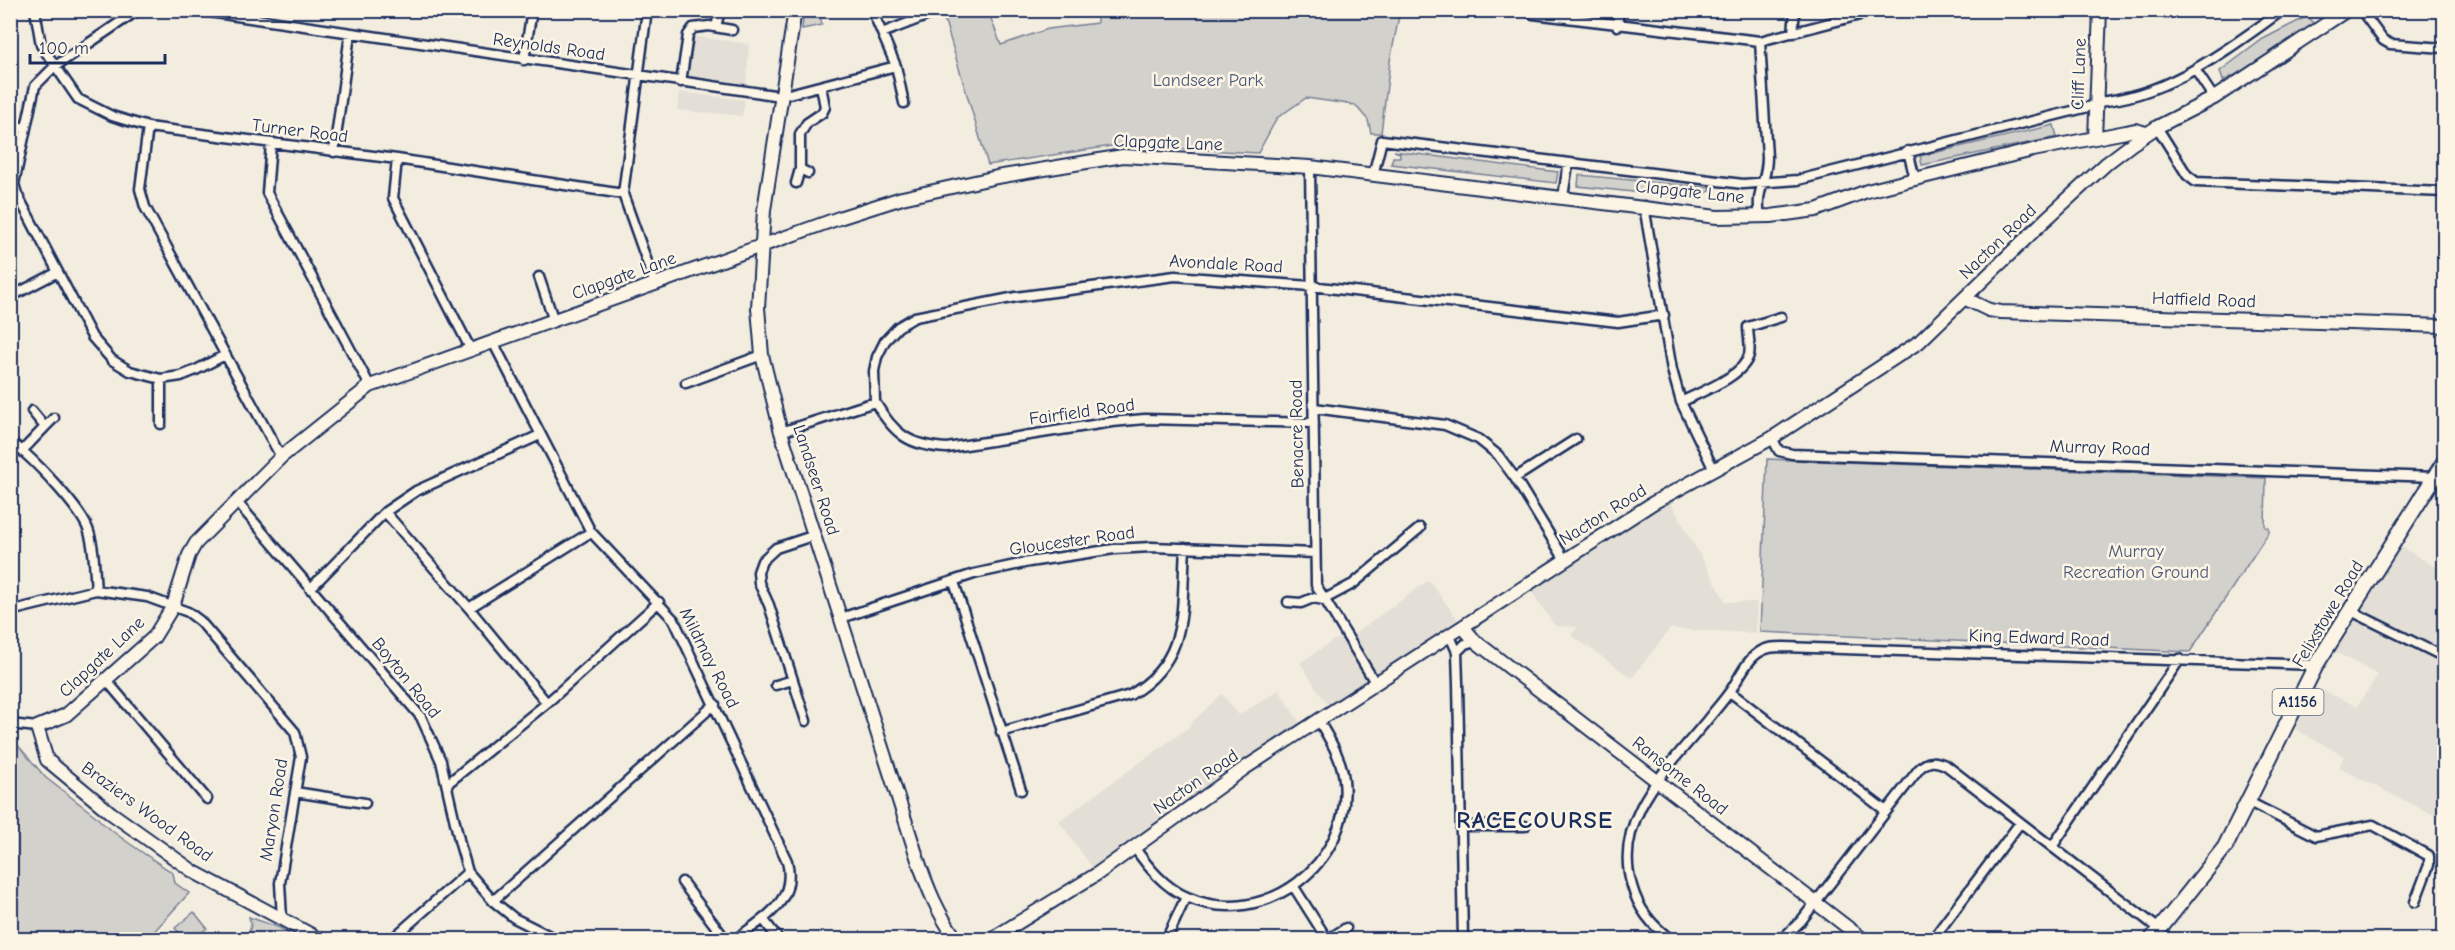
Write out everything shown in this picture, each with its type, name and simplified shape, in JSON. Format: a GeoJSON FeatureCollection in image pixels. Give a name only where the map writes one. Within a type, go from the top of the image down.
{"type":"FeatureCollection","features":[{"type":"Feature","properties":{"kind":"main road","name":"Felixstowe Road"},"geometry":{"type":"LineString","coordinates":[[2155,934],[2225,847],[2316,665],[2349,609],[2445,462]]}},
{"type":"Feature","properties":{"kind":"street","name":"Turner Road"},"geometry":{"type":"LineString","coordinates":[[35,10],[41,45],[54,67],[78,99],[112,116],[148,127],[397,159],[623,194]]}},
{"type":"Feature","properties":{"kind":"street"},"geometry":{"type":"LineString","coordinates":[[138,10],[54,67],[35,86],[14,193],[92,337],[104,353],[130,371],[161,379],[181,376],[225,355]]}},
{"type":"Feature","properties":{"kind":"street","name":"Reynolds Road"},"geometry":{"type":"LineString","coordinates":[[195,10],[781,96],[896,66]]}},
{"type":"Feature","properties":{"kind":"street"},"geometry":{"type":"LineString","coordinates":[[524,60],[532,10]]}},
{"type":"Feature","properties":{"kind":"street"},"geometry":{"type":"LineString","coordinates":[[647,10],[623,194],[655,284]]}},
{"type":"Feature","properties":{"kind":"street"},"geometry":{"type":"LineString","coordinates":[[716,27],[720,10]]}},
{"type":"Feature","properties":{"kind":"street","name":"Landseer Road"},"geometry":{"type":"LineString","coordinates":[[795,10],[760,247],[758,308],[762,355],[781,432],[931,897],[944,922],[957,939]]}},
{"type":"Feature","properties":{"kind":"street"},"geometry":{"type":"LineString","coordinates":[[872,10],[896,66],[904,102]]}},
{"type":"Feature","properties":{"kind":"street"},"geometry":{"type":"LineString","coordinates":[[882,33],[942,10]]}},
{"type":"Feature","properties":{"kind":"street"},"geometry":{"type":"LineString","coordinates":[[1526,10],[1533,14],[1617,26],[1760,41],[1879,10]]}},
{"type":"Feature","properties":{"kind":"street"},"geometry":{"type":"LineString","coordinates":[[1617,26],[1619,10]]}},
{"type":"Feature","properties":{"kind":"street"},"geometry":{"type":"LineString","coordinates":[[1793,33],[1795,10]]}},
{"type":"Feature","properties":{"kind":"street","name":"Cliff Lane"},"geometry":{"type":"LineString","coordinates":[[2095,138],[2100,10]]}},
{"type":"Feature","properties":{"kind":"street"},"geometry":{"type":"LineString","coordinates":[[2096,103],[2114,101],[2162,86],[2196,71],[2283,10]]}},
{"type":"Feature","properties":{"kind":"street","name":"Nacton Road"},"geometry":{"type":"LineString","coordinates":[[990,939],[1065,895],[1245,768],[1565,560],[1653,504],[1772,438],[1919,342],[2107,163],[2152,130],[2214,98],[2331,15],[2347,10]]}},
{"type":"Feature","properties":{"kind":"street"},"geometry":{"type":"LineString","coordinates":[[2361,10],[2383,40],[2390,44],[2445,48]]}},
{"type":"Feature","properties":{"kind":"street"},"geometry":{"type":"LineString","coordinates":[[681,82],[688,35],[693,28],[700,26],[732,30]]}},
{"type":"Feature","properties":{"kind":"street"},"geometry":{"type":"LineString","coordinates":[[334,152],[350,34]]}},
{"type":"Feature","properties":{"kind":"street"},"geometry":{"type":"LineString","coordinates":[[1760,41],[1767,158],[1767,172],[1757,200],[1760,216]]}},
{"type":"Feature","properties":{"kind":"street"},"geometry":{"type":"LineString","coordinates":[[2196,71],[2214,98]]}},
{"type":"Feature","properties":{"kind":"street"},"geometry":{"type":"LineString","coordinates":[[796,183],[804,171],[800,134],[807,123],[822,113],[825,107],[821,86]]}},
{"type":"Feature","properties":{"kind":"street","name":"Clapgate Lane"},"geometry":{"type":"LineString","coordinates":[[1373,175],[1382,140],[1568,164],[1743,184],[1762,184],[1798,180],[2096,103]]}},
{"type":"Feature","properties":{"kind":"street"},"geometry":{"type":"LineString","coordinates":[[10,125],[26,128]]}},
{"type":"Feature","properties":{"kind":"street"},"geometry":{"type":"LineString","coordinates":[[148,127],[140,189],[145,207],[281,458]]}},
{"type":"Feature","properties":{"kind":"street","name":"Clapgate Lane"},"geometry":{"type":"LineString","coordinates":[[37,727],[66,715],[107,681],[154,636],[173,606],[192,549],[236,501],[281,458],[370,386],[842,217],[902,198],[997,177],[1123,156],[1310,167],[1644,206],[1717,217],[1760,216],[1816,210],[1868,191],[2033,150],[2135,130],[2152,130]]}},
{"type":"Feature","properties":{"kind":"street"},"geometry":{"type":"LineString","coordinates":[[2152,130],[2187,175],[2196,182],[2445,192]]}},
{"type":"Feature","properties":{"kind":"street"},"geometry":{"type":"LineString","coordinates":[[271,144],[267,194],[370,386]]}},
{"type":"Feature","properties":{"kind":"street"},"geometry":{"type":"LineString","coordinates":[[1908,151],[1916,179]]}},
{"type":"Feature","properties":{"kind":"street"},"geometry":{"type":"LineString","coordinates":[[397,159],[393,198],[471,350]]}},
{"type":"Feature","properties":{"kind":"street"},"geometry":{"type":"LineString","coordinates":[[1563,197],[1568,164]]}},
{"type":"Feature","properties":{"kind":"street","name":"Benacre Road"},"geometry":{"type":"LineString","coordinates":[[1310,167],[1316,585],[1376,684]]}},
{"type":"Feature","properties":{"kind":"street"},"geometry":{"type":"LineString","coordinates":[[1644,206],[1672,370],[1681,402],[1714,470]]}},
{"type":"Feature","properties":{"kind":"street"},"geometry":{"type":"LineString","coordinates":[[10,297],[58,272]]}},
{"type":"Feature","properties":{"kind":"street","name":"Avondale Road"},"geometry":{"type":"LineString","coordinates":[[875,402],[874,371],[877,357],[885,340],[898,327],[915,317],[1016,297],[1175,276],[1311,286],[1618,322],[1664,315]]}},
{"type":"Feature","properties":{"kind":"street"},"geometry":{"type":"LineString","coordinates":[[539,277],[554,321]]}},
{"type":"Feature","properties":{"kind":"street","name":"Hatfield Road"},"geometry":{"type":"LineString","coordinates":[[1966,298],[1989,310],[2001,312],[2445,326]]}},
{"type":"Feature","properties":{"kind":"street"},"geometry":{"type":"LineString","coordinates":[[1681,402],[1734,374],[1744,365],[1750,353],[1748,327],[1781,317]]}},
{"type":"Feature","properties":{"kind":"street","name":"Mildmay Road"},"geometry":{"type":"LineString","coordinates":[[493,342],[591,532],[674,620],[715,704],[787,861],[791,877],[780,904],[763,919]]}},
{"type":"Feature","properties":{"kind":"street"},"geometry":{"type":"LineString","coordinates":[[686,383],[762,355]]}},
{"type":"Feature","properties":{"kind":"street"},"geometry":{"type":"LineString","coordinates":[[161,379],[161,424]]}},
{"type":"Feature","properties":{"kind":"street"},"geometry":{"type":"LineString","coordinates":[[781,432],[875,402]]}},
{"type":"Feature","properties":{"kind":"street","name":"Fairfield Road"},"geometry":{"type":"LineString","coordinates":[[875,402],[886,420],[910,442],[928,447],[947,448],[1144,419],[1314,423]]}},
{"type":"Feature","properties":{"kind":"street"},"geometry":{"type":"LineString","coordinates":[[1314,408],[1454,428],[1478,439],[1498,455],[1515,478],[1565,560]]}},
{"type":"Feature","properties":{"kind":"street"},"geometry":{"type":"LineString","coordinates":[[32,411],[45,427]]}},
{"type":"Feature","properties":{"kind":"street"},"geometry":{"type":"LineString","coordinates":[[23,450],[54,418]]}},
{"type":"Feature","properties":{"kind":"street"},"geometry":{"type":"LineString","coordinates":[[310,589],[385,512],[416,491],[540,435]]}},
{"type":"Feature","properties":{"kind":"street","name":"Murray Road"},"geometry":{"type":"LineString","coordinates":[[1772,438],[1779,451],[1792,454],[2435,477]]}},
{"type":"Feature","properties":{"kind":"street"},"geometry":{"type":"LineString","coordinates":[[1515,478],[1576,439]]}},
{"type":"Feature","properties":{"kind":"street"},"geometry":{"type":"LineString","coordinates":[[10,442],[23,450],[81,516],[88,528],[92,540],[96,590],[10,610]]}},
{"type":"Feature","properties":{"kind":"street","name":"Boyton Road"},"geometry":{"type":"LineString","coordinates":[[236,501],[421,717],[432,738],[447,784],[468,872],[493,901],[514,918],[558,939]]}},
{"type":"Feature","properties":{"kind":"street"},"geometry":{"type":"LineString","coordinates":[[385,512],[469,608],[547,704]]}},
{"type":"Feature","properties":{"kind":"street"},"geometry":{"type":"LineString","coordinates":[[1288,602],[1301,603],[1313,598],[1323,600],[1353,584],[1420,528]]}},
{"type":"Feature","properties":{"kind":"street"},"geometry":{"type":"LineString","coordinates":[[469,608],[591,532]]}},
{"type":"Feature","properties":{"kind":"street"},"geometry":{"type":"LineString","coordinates":[[806,722],[769,605],[759,582],[758,572],[762,561],[776,548],[815,535]]}},
{"type":"Feature","properties":{"kind":"street"},"geometry":{"type":"LineString","coordinates":[[1001,732],[1130,695],[1161,672],[1179,633],[1185,548]]}},
{"type":"Feature","properties":{"kind":"street","name":"Gloucester Road"},"geometry":{"type":"LineString","coordinates":[[841,618],[999,568],[1114,549],[1185,548],[1315,553]]}},
{"type":"Feature","properties":{"kind":"street"},"geometry":{"type":"LineString","coordinates":[[954,582],[1021,790]]}},
{"type":"Feature","properties":{"kind":"street","name":"Maryon Road"},"geometry":{"type":"LineString","coordinates":[[96,590],[147,597],[188,612],[200,621],[295,732],[301,757],[280,883],[282,919]]}},
{"type":"Feature","properties":{"kind":"street"},"geometry":{"type":"LineString","coordinates":[[447,784],[547,704],[659,602]]}},
{"type":"Feature","properties":{"kind":"street"},"geometry":{"type":"LineString","coordinates":[[2349,609],[2445,657]]}},
{"type":"Feature","properties":{"kind":"street","name":"Ransome Road"},"geometry":{"type":"LineString","coordinates":[[1463,627],[1475,641],[1864,939]]}},
{"type":"Feature","properties":{"kind":"street"},"geometry":{"type":"LineString","coordinates":[[1450,636],[1457,652],[1463,939]]}},
{"type":"Feature","properties":{"kind":"street"},"geometry":{"type":"LineString","coordinates":[[1457,652],[1465,644],[1475,641]]}},
{"type":"Feature","properties":{"kind":"street","name":"King Edward Road"},"geometry":{"type":"LineString","coordinates":[[1730,692],[1752,658],[1770,647],[1784,646],[2316,665]]}},
{"type":"Feature","properties":{"kind":"street"},"geometry":{"type":"LineString","coordinates":[[2052,847],[2180,659]]}},
{"type":"Feature","properties":{"kind":"street"},"geometry":{"type":"LineString","coordinates":[[776,685],[793,680]]}},
{"type":"Feature","properties":{"kind":"street"},"geometry":{"type":"LineString","coordinates":[[107,681],[207,799]]}},
{"type":"Feature","properties":{"kind":"street"},"geometry":{"type":"LineString","coordinates":[[1672,939],[1661,931],[1644,912],[1634,893],[1628,874],[1627,855],[1630,830],[1638,811],[1657,782],[1730,692],[1886,811]]}},
{"type":"Feature","properties":{"kind":"street"},"geometry":{"type":"LineString","coordinates":[[493,901],[715,704]]}},
{"type":"Feature","properties":{"kind":"street"},"geometry":{"type":"LineString","coordinates":[[1134,848],[1159,878],[1185,897],[1210,903],[1238,905],[1280,896],[1294,887],[1315,869],[1332,844],[1343,808],[1344,780],[1341,763],[1319,722]]}},
{"type":"Feature","properties":{"kind":"street"},"geometry":{"type":"LineString","coordinates":[[10,724],[37,727]]}},
{"type":"Feature","properties":{"kind":"street","name":"Braziers Wood Road"},"geometry":{"type":"LineString","coordinates":[[37,727],[47,760],[111,813],[194,872],[282,919]]}},
{"type":"Feature","properties":{"kind":"street"},"geometry":{"type":"LineString","coordinates":[[1781,939],[1801,921],[1919,769],[1929,762],[1937,761],[1947,766],[2052,847],[2155,934]]}},
{"type":"Feature","properties":{"kind":"street"},"geometry":{"type":"LineString","coordinates":[[296,792],[365,803]]}},
{"type":"Feature","properties":{"kind":"street"},"geometry":{"type":"LineString","coordinates":[[2249,802],[2316,836],[2373,825],[2429,856],[2429,865],[2415,902]]}},
{"type":"Feature","properties":{"kind":"street"},"geometry":{"type":"LineString","coordinates":[[1932,939],[2020,823]]}},
{"type":"Feature","properties":{"kind":"street"},"geometry":{"type":"LineString","coordinates":[[1462,826],[1526,826]]}},
{"type":"Feature","properties":{"kind":"street"},"geometry":{"type":"LineString","coordinates":[[391,939],[468,872]]}},
{"type":"Feature","properties":{"kind":"street"},"geometry":{"type":"LineString","coordinates":[[682,882],[726,939]]}},
{"type":"Feature","properties":{"kind":"street"},"geometry":{"type":"LineString","coordinates":[[1294,887],[1327,939],[1346,928]]}},
{"type":"Feature","properties":{"kind":"street"},"geometry":{"type":"LineString","coordinates":[[1166,939],[1185,897]]}},
{"type":"Feature","properties":{"kind":"street"},"geometry":{"type":"LineString","coordinates":[[282,919],[315,938]]}},
{"type":"Feature","properties":{"kind":"street"},"geometry":{"type":"LineString","coordinates":[[735,939],[763,919],[778,939]]}},
{"type":"Feature","properties":{"kind":"street"},"geometry":{"type":"LineString","coordinates":[[1654,939],[1661,931]]}},
{"type":"Feature","properties":{"kind":"shaded area"},"geometry":{"type":"Polygon","coordinates":[[[692,36],[749,44],[746,87],[686,76],[692,36]]]}},
{"type":"Feature","properties":{"kind":"shaded area"},"geometry":{"type":"Polygon","coordinates":[[[679,92],[745,100],[742,116],[677,110],[679,92]]]}},
{"type":"Feature","properties":{"kind":"shaded area"},"geometry":{"type":"Polygon","coordinates":[[[1670,501],[1726,602],[1757,602],[1756,633],[1670,629],[1632,678],[1571,635],[1578,627],[1555,626],[1531,591],[1670,501]]]}},
{"type":"Feature","properties":{"kind":"shaded area"},"geometry":{"type":"Polygon","coordinates":[[[2400,546],[2444,572],[2444,820],[2339,768],[2344,756],[2295,729],[2313,686],[2357,706],[2378,675],[2332,650],[2400,546]]]}},
{"type":"Feature","properties":{"kind":"shaded area"},"geometry":{"type":"Polygon","coordinates":[[[1429,580],[1463,627],[1333,713],[1300,663],[1334,640],[1353,635],[1429,580]]]}},
{"type":"Feature","properties":{"kind":"shaded area"},"geometry":{"type":"Polygon","coordinates":[[[1279,690],[1305,731],[1097,874],[1059,821],[1189,727],[1222,694],[1239,715],[1279,690]]]}},
{"type":"Feature","properties":{"kind":"green space"},"geometry":{"type":"Polygon","coordinates":[[[804,11],[819,11],[822,25],[802,29],[804,11]]]}},
{"type":"Feature","properties":{"kind":"green space","name":"Landseer Park"},"geometry":{"type":"Polygon","coordinates":[[[962,11],[988,11],[1001,45],[1048,29],[1097,23],[1097,11],[1400,11],[1390,61],[1381,133],[1371,133],[1368,120],[1355,105],[1306,98],[1277,118],[1258,153],[1118,145],[988,165],[944,18],[962,11]]]}},
{"type":"Feature","properties":{"kind":"green space"},"geometry":{"type":"Polygon","coordinates":[[[2308,16],[2314,24],[2258,64],[2223,81],[2220,71],[2263,39],[2308,16]]]}},
{"type":"Feature","properties":{"kind":"green space"},"geometry":{"type":"Polygon","coordinates":[[[2054,125],[2057,137],[1922,165],[1920,156],[2054,125]]]}},
{"type":"Feature","properties":{"kind":"green space"},"geometry":{"type":"Polygon","coordinates":[[[1394,151],[1558,172],[1556,183],[1391,164],[1393,157],[1400,157],[1400,153],[1394,151]]]}},
{"type":"Feature","properties":{"kind":"green space"},"geometry":{"type":"Polygon","coordinates":[[[1579,175],[1714,188],[1697,199],[1578,186],[1579,175]]]}},
{"type":"Feature","properties":{"kind":"green space","name":"Murray Recreation Ground"},"geometry":{"type":"Polygon","coordinates":[[[1767,459],[2266,478],[2265,527],[2269,528],[2269,532],[2190,652],[1760,632],[1767,459]]]}},
{"type":"Feature","properties":{"kind":"green space"},"geometry":{"type":"Polygon","coordinates":[[[10,736],[46,778],[120,837],[173,873],[175,883],[189,893],[149,937],[150,939],[11,939],[10,736]]]}},
{"type":"Feature","properties":{"kind":"green space"},"geometry":{"type":"Polygon","coordinates":[[[194,912],[207,928],[194,939],[185,939],[175,928],[194,912]]]}},
{"type":"Feature","properties":{"kind":"green space"},"geometry":{"type":"Polygon","coordinates":[[[249,917],[280,928],[297,939],[248,939],[251,924],[249,917]]]}},
{"type":"Feature","properties":{"kind":"district","name":"RACECOURSE"},"geometry":{"type":"Point","coordinates":[1535,820]}}]}
